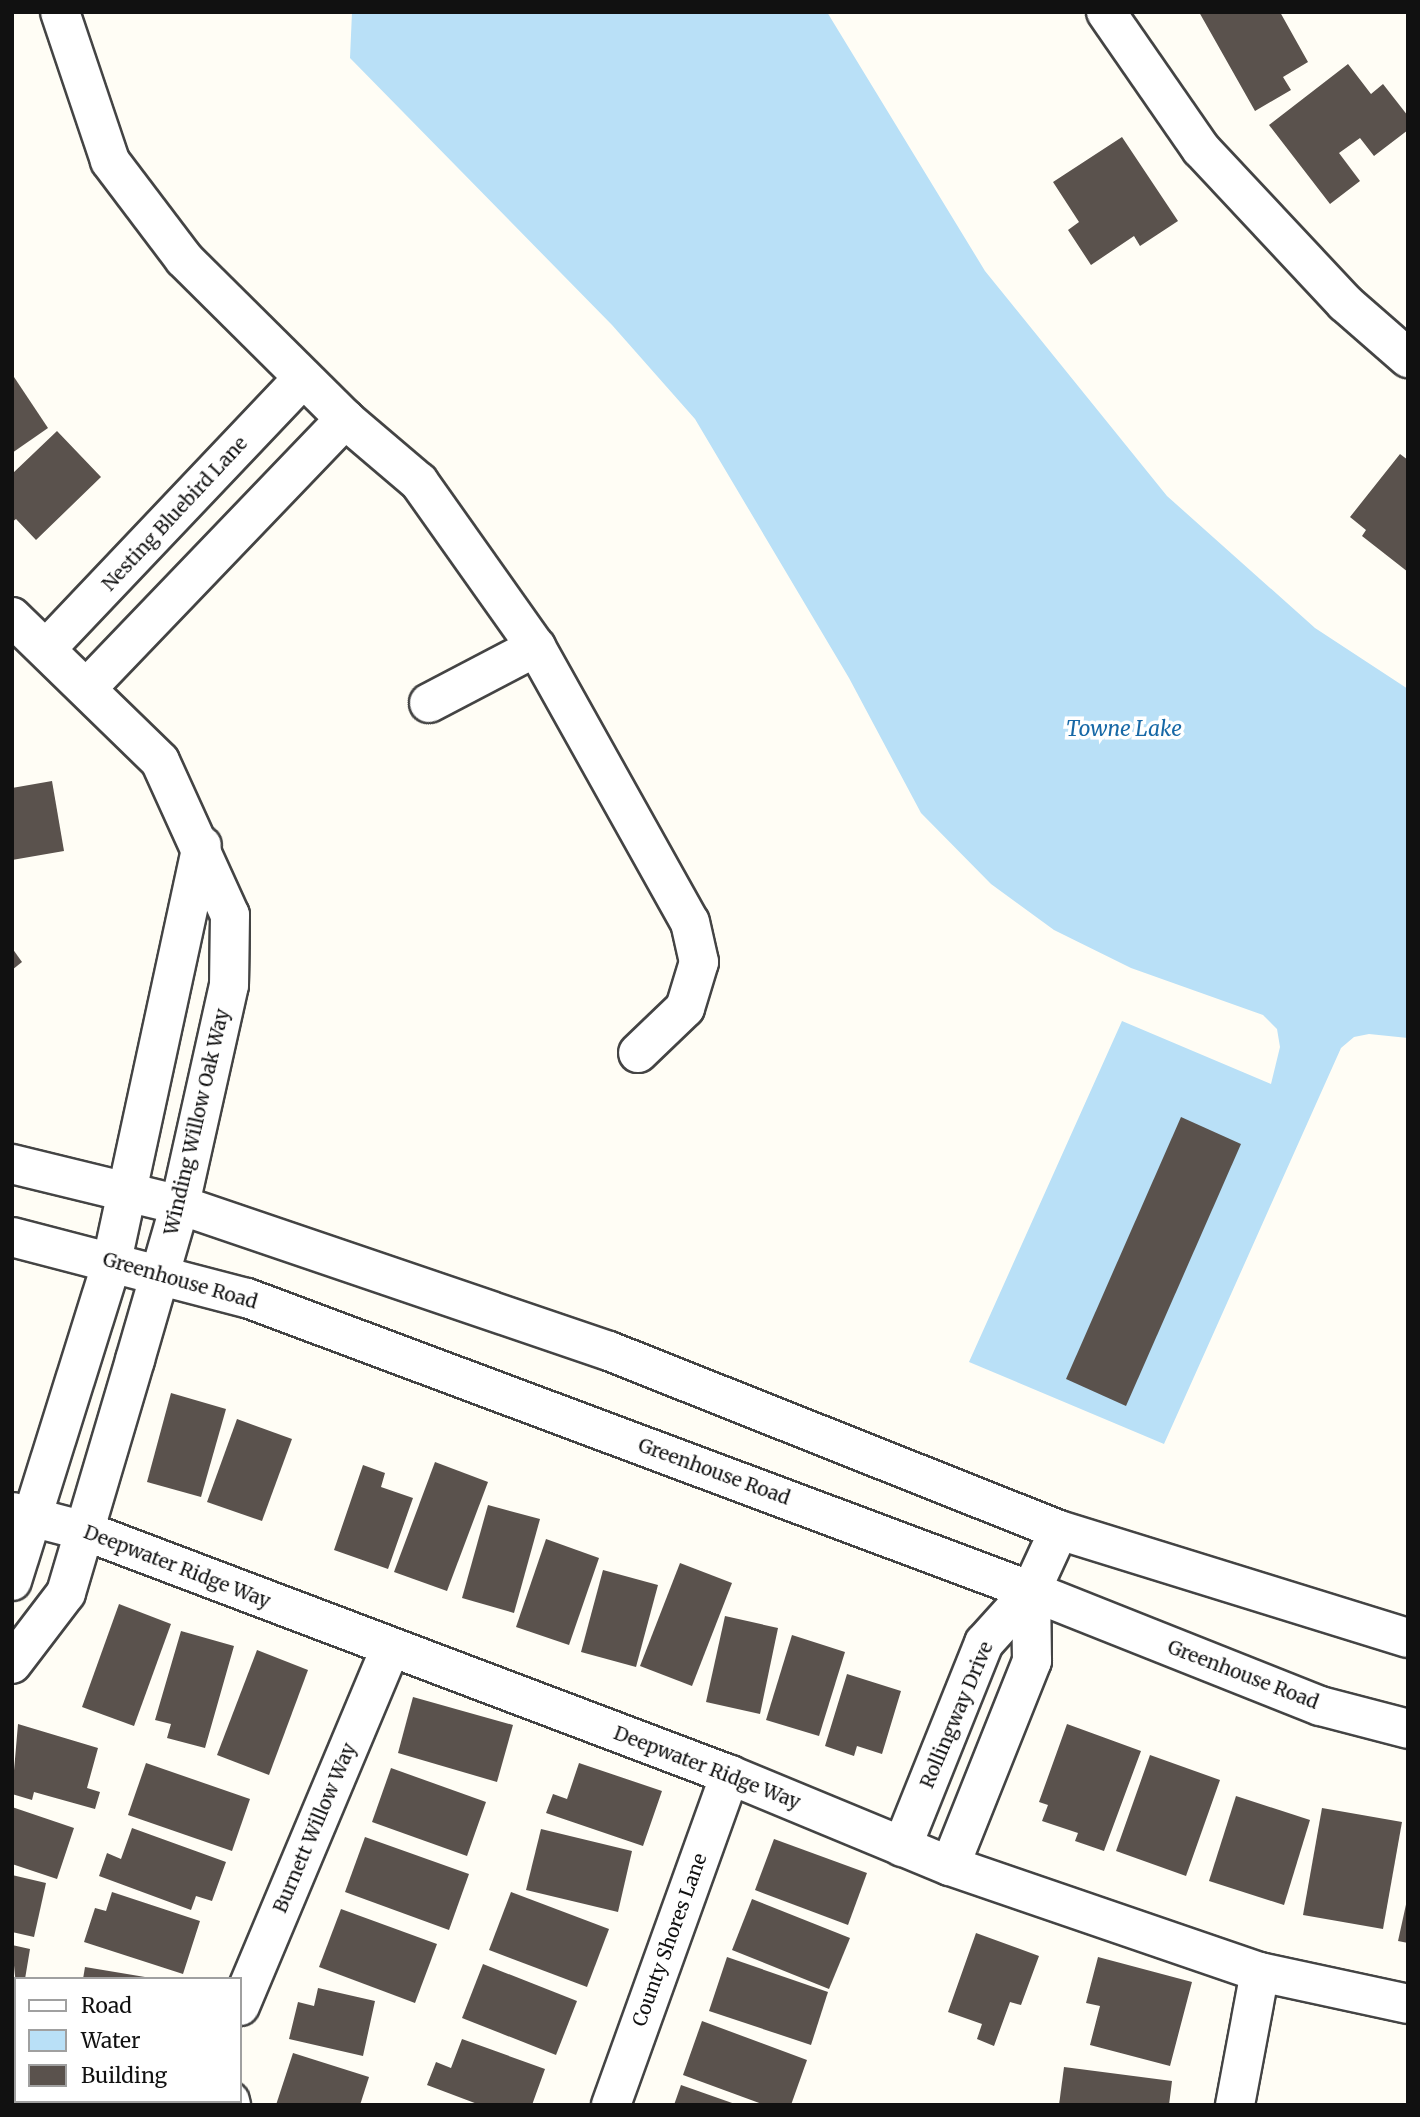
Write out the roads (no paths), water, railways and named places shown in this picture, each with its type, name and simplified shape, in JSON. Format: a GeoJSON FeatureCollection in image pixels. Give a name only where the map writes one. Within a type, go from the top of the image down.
{"type":"FeatureCollection","features":[{"type":"Feature","properties":{"kind":"street"},"geometry":{"type":"LineString","coordinates":[[60,12],[110,161],[184,258],[345,419],[419,482],[536,647],[690,922],[699,962],[685,1009],[638,1053]]}},
{"type":"Feature","properties":{"kind":"street"},"geometry":{"type":"LineString","coordinates":[[1106,12],[1200,149],[1345,303],[1408,358]]}},
{"type":"Feature","properties":{"kind":"street","name":"Nesting Bluebird Lane"},"geometry":{"type":"LineString","coordinates":[[46,649],[303,377]]}},
{"type":"Feature","properties":{"kind":"street"},"geometry":{"type":"LineString","coordinates":[[87,688],[345,419]]}},
{"type":"Feature","properties":{"kind":"street","name":"Winding Willow Oak Way"},"geometry":{"type":"LineString","coordinates":[[12,617],[160,761],[202,846],[230,915],[229,985],[180,1205],[66,1593],[12,1664]]}},
{"type":"Feature","properties":{"kind":"street"},"geometry":{"type":"LineString","coordinates":[[429,703],[536,647]]}},
{"type":"Feature","properties":{"kind":"street"},"geometry":{"type":"LineString","coordinates":[[12,1581],[23,1515],[112,1261],[202,846]]}},
{"type":"Feature","properties":{"kind":"street"},"geometry":{"type":"LineString","coordinates":[[12,1164],[180,1205],[610,1351],[1059,1530],[1408,1638]]}},
{"type":"Feature","properties":{"kind":"street","name":"Greenhouse Road"},"geometry":{"type":"LineString","coordinates":[[12,1237],[160,1273],[247,1298],[1031,1591],[1320,1706],[1408,1729]]}},
{"type":"Feature","properties":{"kind":"street","name":"Deepwater Ridge Way"},"geometry":{"type":"LineString","coordinates":[[23,1515],[85,1531],[390,1649],[730,1775],[950,1866],[1260,1972],[1408,2004]]}},
{"type":"Feature","properties":{"kind":"street"},"geometry":{"type":"LineString","coordinates":[[950,1866],[1032,1661],[1031,1591],[1059,1530]]}},
{"type":"Feature","properties":{"kind":"street","name":"Rollingway Drive"},"geometry":{"type":"LineString","coordinates":[[902,1847],[984,1643],[1031,1591]]}},
{"type":"Feature","properties":{"kind":"street","name":"Burnett Willow Way"},"geometry":{"type":"LineString","coordinates":[[242,2001],[390,1649]]}},
{"type":"Feature","properties":{"kind":"street","name":"County Shores Lane"},"geometry":{"type":"LineString","coordinates":[[611,2105],[730,1775]]}},
{"type":"Feature","properties":{"kind":"street"},"geometry":{"type":"LineString","coordinates":[[1236,2105],[1260,1972]]}},
{"type":"Feature","properties":{"kind":"water","name":"Towne Lake"},"geometry":{"type":"Polygon","coordinates":[[[352,12],[827,12],[985,271],[1167,496],[1315,628],[1408,689],[1408,1038],[1369,1034],[1354,1037],[1341,1048],[1164,1444],[969,1362],[1122,1021],[1271,1084],[1280,1047],[1277,1029],[1263,1015],[1131,968],[1054,930],[991,884],[921,813],[849,678],[695,419],[612,325],[350,58],[352,12]]]}}]}
